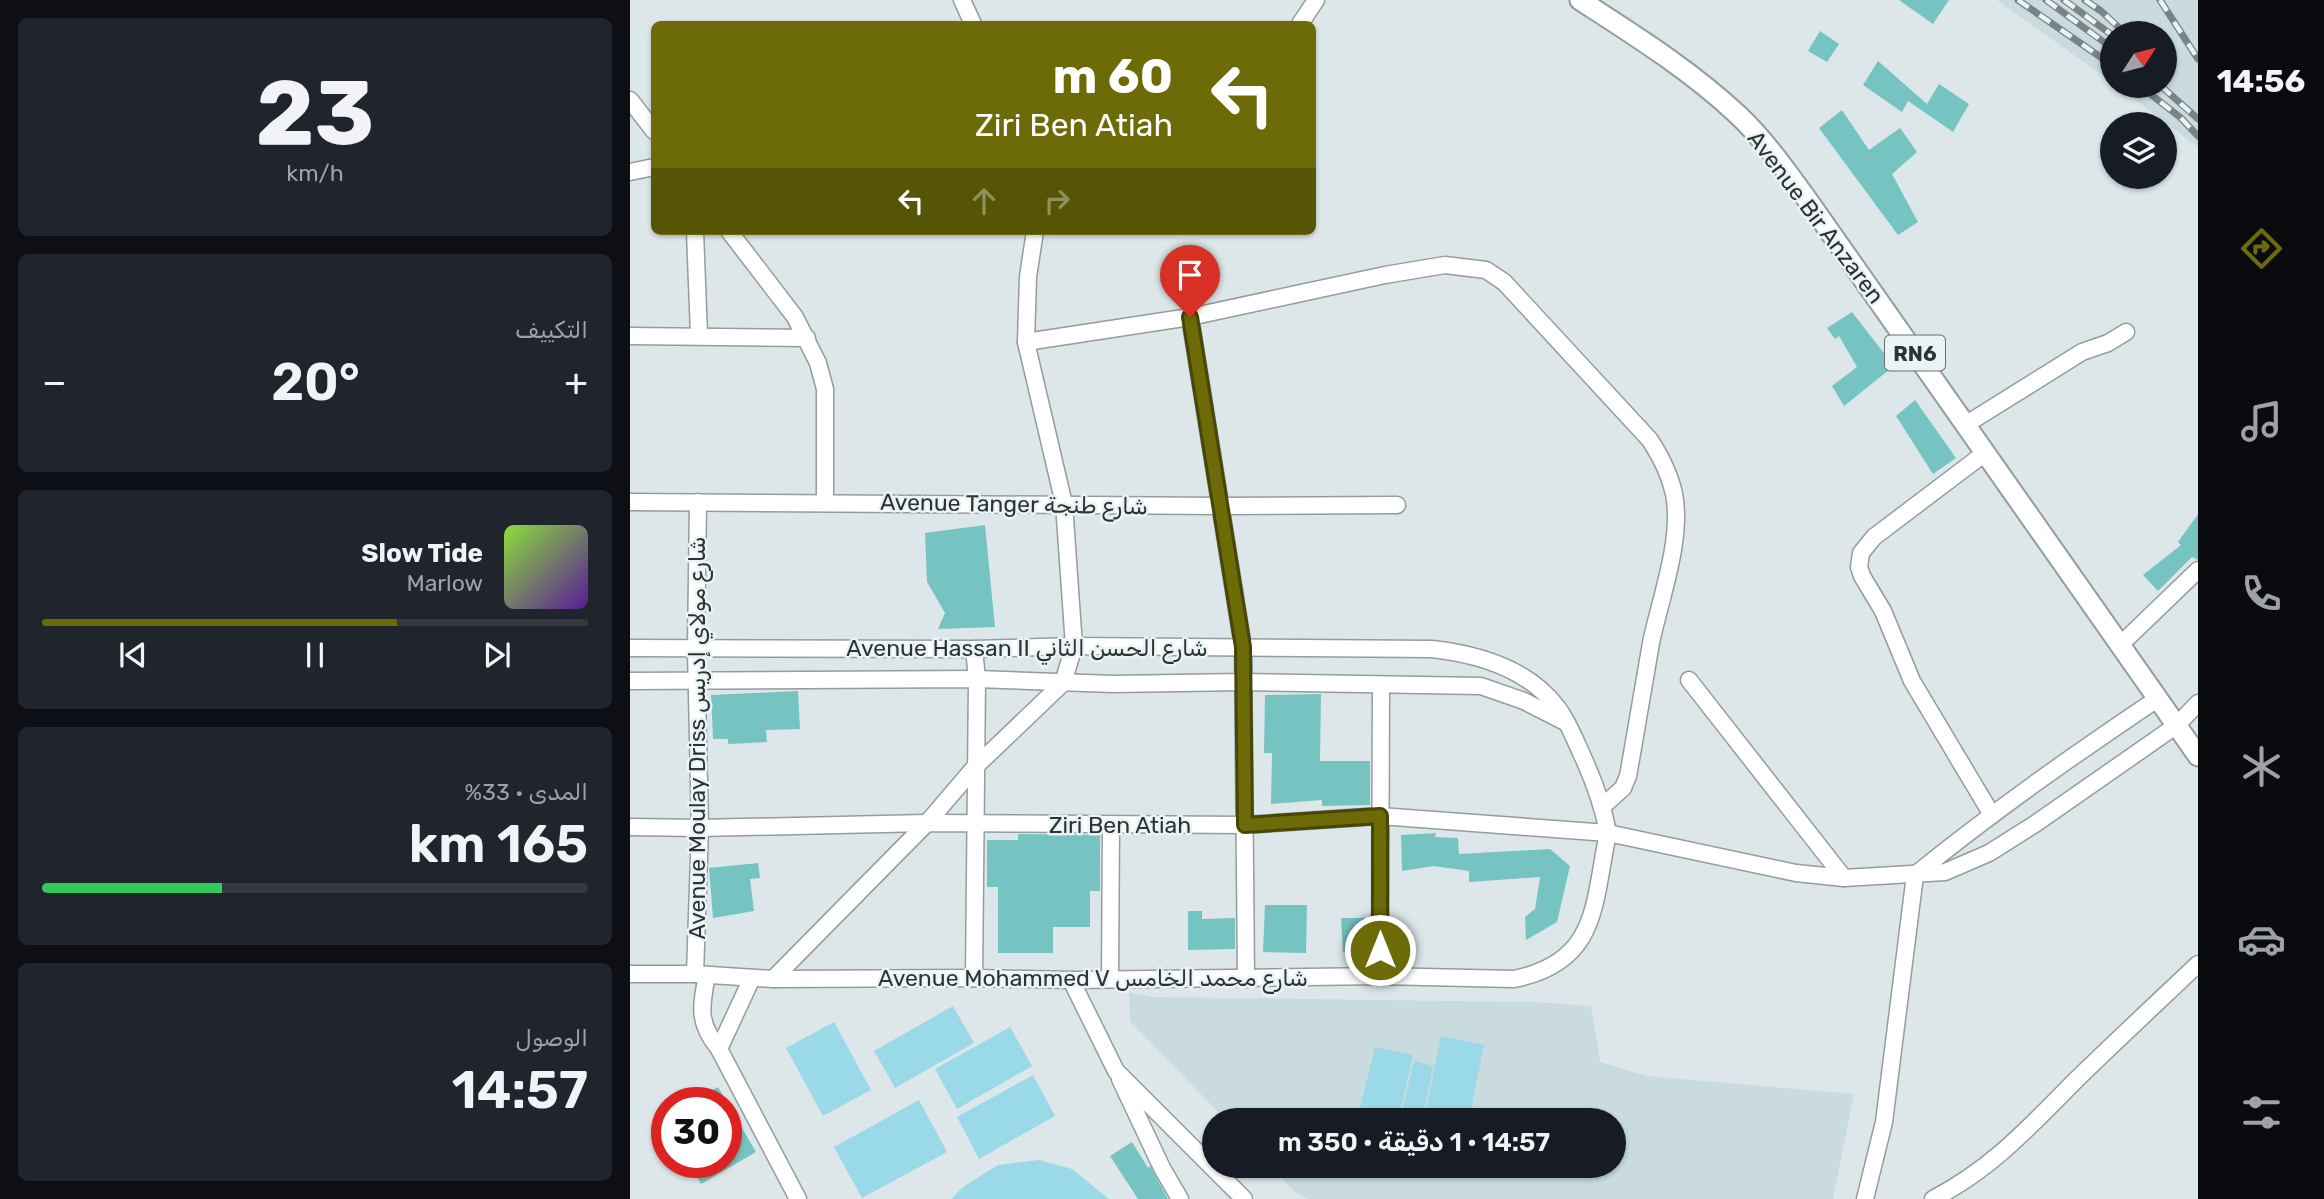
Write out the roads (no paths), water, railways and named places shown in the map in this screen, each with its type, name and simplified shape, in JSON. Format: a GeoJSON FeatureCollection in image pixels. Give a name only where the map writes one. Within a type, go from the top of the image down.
{"type":"FeatureCollection","features":[{"type":"Feature","properties":{"kind":"main road","name":"Avenue Bir Anzaren"},"geometry":{"type":"LineString","coordinates":[[1580,0],[1687,73],[1759,136],[1810,202],[2198,756]]}},
{"type":"Feature","properties":{"kind":"street"},"geometry":{"type":"LineString","coordinates":[[962,0],[972,21]]}},
{"type":"Feature","properties":{"kind":"street"},"geometry":{"type":"LineString","coordinates":[[1302,21],[1316,0]]}},
{"type":"Feature","properties":{"kind":"street"},"geometry":{"type":"LineString","coordinates":[[630,100],[651,127]]}},
{"type":"Feature","properties":{"kind":"street"},"geometry":{"type":"LineString","coordinates":[[630,172],[651,168]]}},
{"type":"Feature","properties":{"kind":"street"},"geometry":{"type":"LineString","coordinates":[[695,235],[699,335]]}},
{"type":"Feature","properties":{"kind":"street"},"geometry":{"type":"LineString","coordinates":[[732,235],[795,317],[818,363],[825,390],[824,502]]}},
{"type":"Feature","properties":{"kind":"street"},"geometry":{"type":"LineString","coordinates":[[773,979],[927,822],[974,768],[1063,683],[1074,646],[1064,504],[1026,342],[1028,270],[1034,235]]}},
{"type":"Feature","properties":{"kind":"street"},"geometry":{"type":"LineString","coordinates":[[1026,342],[1190,317],[1445,265],[1486,270],[1504,282],[1650,440],[1661,457],[1675,496],[1675,527],[1628,776],[1623,788],[1603,806]]}},
{"type":"Feature","properties":{"kind":"street"},"geometry":{"type":"LineString","coordinates":[[1190,317],[1243,647],[1246,979]]}},
{"type":"Feature","properties":{"kind":"street"},"geometry":{"type":"LineString","coordinates":[[1965,425],[2082,352],[2108,343],[2126,332]]}},
{"type":"Feature","properties":{"kind":"street"},"geometry":{"type":"LineString","coordinates":[[630,336],[807,338]]}},
{"type":"Feature","properties":{"kind":"street"},"geometry":{"type":"LineString","coordinates":[[1985,453],[1874,537],[1861,553],[1859,567],[1883,611],[1912,681],[1992,815]]}},
{"type":"Feature","properties":{"kind":"street","name":"Avenue Tanger شارع طنجة"},"geometry":{"type":"LineString","coordinates":[[630,502],[1397,505]]}},
{"type":"Feature","properties":{"kind":"street","name":"Avenue Moulay Driss شارع مولاي إدريس"},"geometry":{"type":"LineString","coordinates":[[698,502],[696,649],[700,1010],[706,1033],[719,1049],[798,1199]]}},
{"type":"Feature","properties":{"kind":"street"},"geometry":{"type":"LineString","coordinates":[[2119,646],[2198,570]]}},
{"type":"Feature","properties":{"kind":"street","name":"Avenue Hassan II شارع الحسن الثاني"},"geometry":{"type":"LineString","coordinates":[[630,648],[1243,647],[1432,649],[1466,653],[1503,667],[1531,683],[1557,706],[1603,806],[1608,832]]}},
{"type":"Feature","properties":{"kind":"street"},"geometry":{"type":"LineString","coordinates":[[974,649],[977,679],[974,768],[974,978]]}},
{"type":"Feature","properties":{"kind":"street","name":"Avenue Hassan II شارع الحسن الثاني"},"geometry":{"type":"LineString","coordinates":[[630,681],[977,679],[1063,683],[1243,682],[1481,686],[1516,697],[1567,723]]}},
{"type":"Feature","properties":{"kind":"street"},"geometry":{"type":"LineString","coordinates":[[1689,680],[1844,878]]}},
{"type":"Feature","properties":{"kind":"street"},"geometry":{"type":"LineString","coordinates":[[1380,976],[1381,685]]}},
{"type":"Feature","properties":{"kind":"street"},"geometry":{"type":"LineString","coordinates":[[1865,1199],[1884,1122],[1915,875],[2071,757],[2157,699]]}},
{"type":"Feature","properties":{"kind":"street"},"geometry":{"type":"LineString","coordinates":[[1608,832],[1796,873],[1844,878],[1945,872],[1989,853],[2177,725],[2198,703]]}},
{"type":"Feature","properties":{"kind":"street","name":"Ziri Ben Atiah"},"geometry":{"type":"LineString","coordinates":[[630,827],[700,828],[927,822],[1111,826],[1245,825],[1380,816],[1608,832]]}},
{"type":"Feature","properties":{"kind":"street"},"geometry":{"type":"LineString","coordinates":[[1110,979],[1111,826]]}},
{"type":"Feature","properties":{"kind":"street","name":"Avenue Mohammed V شارع محمد الخامس"},"geometry":{"type":"LineString","coordinates":[[630,974],[701,974],[773,979],[1071,980],[1380,976],[1514,979],[1552,968],[1573,952],[1584,935],[1608,832]]}},
{"type":"Feature","properties":{"kind":"street"},"geometry":{"type":"LineString","coordinates":[[1933,1199],[1962,1184],[2011,1147],[2198,964]]}},
{"type":"Feature","properties":{"kind":"street"},"geometry":{"type":"LineString","coordinates":[[719,1049],[752,978]]}},
{"type":"Feature","properties":{"kind":"street"},"geometry":{"type":"LineString","coordinates":[[1071,980],[1150,1144],[1180,1199]]}},
{"type":"Feature","properties":{"kind":"street"},"geometry":{"type":"LineString","coordinates":[[1116,1071],[1244,1199]]}},
{"type":"Feature","properties":{"kind":"railway"},"geometry":{"type":"LineString","coordinates":[[2018,0],[2100,57]]}},
{"type":"Feature","properties":{"kind":"railway"},"geometry":{"type":"LineString","coordinates":[[2046,0],[2100,39]]}},
{"type":"Feature","properties":{"kind":"railway"},"geometry":{"type":"LineString","coordinates":[[2064,0],[2100,26]]}},
{"type":"Feature","properties":{"kind":"railway"},"geometry":{"type":"LineString","coordinates":[[2085,0],[2112,21]]}},
{"type":"Feature","properties":{"kind":"railway"},"geometry":{"type":"LineString","coordinates":[[2160,0],[2198,59]]}},
{"type":"Feature","properties":{"kind":"railway"},"geometry":{"type":"LineString","coordinates":[[2155,98],[2181,118],[2198,136]]}},
{"type":"Feature","properties":{"kind":"railway"},"geometry":{"type":"LineString","coordinates":[[2174,98],[2198,119]]}}]}
